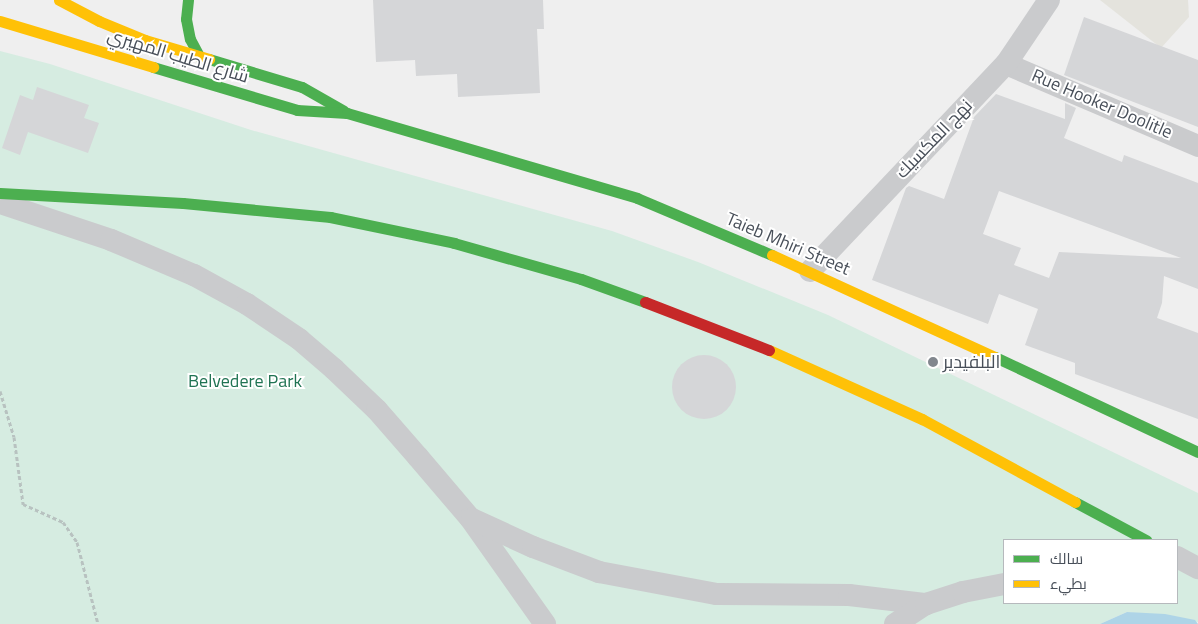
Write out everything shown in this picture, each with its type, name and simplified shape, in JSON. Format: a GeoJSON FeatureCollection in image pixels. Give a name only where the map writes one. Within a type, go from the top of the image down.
{"type":"FeatureCollection","features":[{"type":"Feature","properties":{"kind":"main road"},"geometry":{"type":"LineString","coordinates":[[59,0],[145,40],[200,58],[302,86],[347,113]]}},
{"type":"Feature","properties":{"kind":"main road"},"geometry":{"type":"LineString","coordinates":[[188,0],[186,19],[190,40],[200,58]]}},
{"type":"Feature","properties":{"kind":"main road","name":"شارع الطيب المهيري"},"geometry":{"type":"LineString","coordinates":[[0,21],[297,110],[347,113]]}},
{"type":"Feature","properties":{"kind":"main road"},"geometry":{"type":"LineString","coordinates":[[0,32],[21,27]]}},
{"type":"Feature","properties":{"kind":"main road","name":"Taieb Mhiri Street"},"geometry":{"type":"LineString","coordinates":[[347,113],[637,198],[810,271],[1198,452]]}},
{"type":"Feature","properties":{"kind":"main road"},"geometry":{"type":"LineString","coordinates":[[0,193],[192,204],[330,218],[454,243],[581,279],[748,340],[922,419],[1144,539]]}},
{"type":"Feature","properties":{"kind":"street","name":"نهج المكسيك"},"geometry":{"type":"LineString","coordinates":[[810,271],[1006,64],[1049,0]]}},
{"type":"Feature","properties":{"kind":"street","name":"Rue Hooker Doolitle"},"geometry":{"type":"LineString","coordinates":[[1006,64],[1198,146]]}},
{"type":"Feature","properties":{"kind":"street"},"geometry":{"type":"LineString","coordinates":[[0,203],[111,240],[194,275],[262,314],[299,339],[377,410],[470,518],[545,624]]}},
{"type":"Feature","properties":{"kind":"street"},"geometry":{"type":"LineString","coordinates":[[470,518],[533,547],[599,572],[718,594],[849,595],[926,604]]}},
{"type":"Feature","properties":{"kind":"street"},"geometry":{"type":"LineString","coordinates":[[1178,558],[1198,568]]}},
{"type":"Feature","properties":{"kind":"street"},"geometry":{"type":"LineString","coordinates":[[1178,576],[1198,578]]}},
{"type":"Feature","properties":{"kind":"street"},"geometry":{"type":"LineString","coordinates":[[895,624],[926,604],[963,592],[1003,584]]}},
{"type":"Feature","properties":{"kind":"path"},"geometry":{"type":"LineString","coordinates":[[0,391],[14,436],[23,504],[63,522],[77,542],[98,624]]}},
{"type":"Feature","properties":{"kind":"shaded area"},"geometry":{"type":"Polygon","coordinates":[[[1100,0],[1188,0],[1189,17],[1161,48],[1100,0]]]}},
{"type":"Feature","properties":{"kind":"green space","name":"Belvedere Park"},"geometry":{"type":"Polygon","coordinates":[[[0,51],[50,64],[251,130],[612,231],[698,262],[828,315],[1198,493],[1198,622],[1127,612],[1100,624],[0,624],[0,51]]]}},
{"type":"Feature","properties":{"kind":"water"},"geometry":{"type":"Polygon","coordinates":[[[1127,612],[1165,614],[1195,620],[1198,624],[1100,624],[1127,612]]]}},
{"type":"Feature","properties":{"kind":"building"},"geometry":{"type":"Polygon","coordinates":[[[373,0],[543,0],[544,29],[537,29],[540,93],[458,97],[457,74],[416,76],[415,60],[376,62],[373,0]]]}},
{"type":"Feature","properties":{"kind":"building"},"geometry":{"type":"Polygon","coordinates":[[[1084,17],[1198,60],[1198,127],[1064,75],[1084,17]]]}},
{"type":"Feature","properties":{"kind":"building"},"geometry":{"type":"Polygon","coordinates":[[[37,87],[89,105],[84,118],[99,123],[88,153],[28,132],[20,155],[2,148],[20,95],[33,100],[37,87]]]}},
{"type":"Feature","properties":{"kind":"building"},"geometry":{"type":"Polygon","coordinates":[[[996,94],[1065,119],[1065,103],[1076,108],[1064,138],[1122,162],[1124,155],[1198,183],[1198,289],[1164,276],[1162,303],[1157,318],[1198,333],[1198,419],[1075,374],[1075,363],[1025,345],[1038,309],[999,294],[988,324],[872,280],[906,188],[909,186],[944,199],[974,117],[996,94]],[[999,191],[983,234],[1021,248],[1014,265],[1049,278],[1059,252],[1181,258],[999,191]]]}},
{"type":"Feature","properties":{"kind":"building"},"geometry":{"type":"Polygon","coordinates":[[[704,355],[722,361],[730,369],[736,387],[730,405],[722,413],[704,419],[686,413],[678,405],[672,387],[678,369],[686,361],[704,355]]]}},
{"type":"Feature","properties":{"kind":"traffic: fast"},"geometry":{"type":"LineString","coordinates":[[188,0],[186,19],[190,39],[200,58]]}},
{"type":"Feature","properties":{"kind":"traffic: fast"},"geometry":{"type":"LineString","coordinates":[[209,59],[302,87],[344,111]]}},
{"type":"Feature","properties":{"kind":"traffic: fast"},"geometry":{"type":"LineString","coordinates":[[153,67],[297,110],[347,113],[637,198],[772,255]]}},
{"type":"Feature","properties":{"kind":"traffic: fast"},"geometry":{"type":"LineString","coordinates":[[0,193],[183,203],[330,217],[454,243],[581,279],[645,302]]}},
{"type":"Feature","properties":{"kind":"traffic: fast"},"geometry":{"type":"LineString","coordinates":[[995,357],[1198,452]]}},
{"type":"Feature","properties":{"kind":"traffic: fast"},"geometry":{"type":"LineString","coordinates":[[1075,502],[1144,539]]}},
{"type":"Feature","properties":{"kind":"traffic: slow"},"geometry":{"type":"LineString","coordinates":[[59,0],[99,21],[145,40],[209,59]]}},
{"type":"Feature","properties":{"kind":"traffic: slow"},"geometry":{"type":"LineString","coordinates":[[0,21],[153,67]]}},
{"type":"Feature","properties":{"kind":"traffic: slow"},"geometry":{"type":"LineString","coordinates":[[772,255],[995,357]]}},
{"type":"Feature","properties":{"kind":"traffic: slow"},"geometry":{"type":"LineString","coordinates":[[769,350],[922,419],[1075,502]]}},
{"type":"Feature","properties":{"kind":"traffic: jam"},"geometry":{"type":"LineString","coordinates":[[645,302],[769,350]]}},
{"type":"Feature","properties":{"kind":"place","name":"البلفيدير"},"geometry":{"type":"Point","coordinates":[933,362]}}]}
